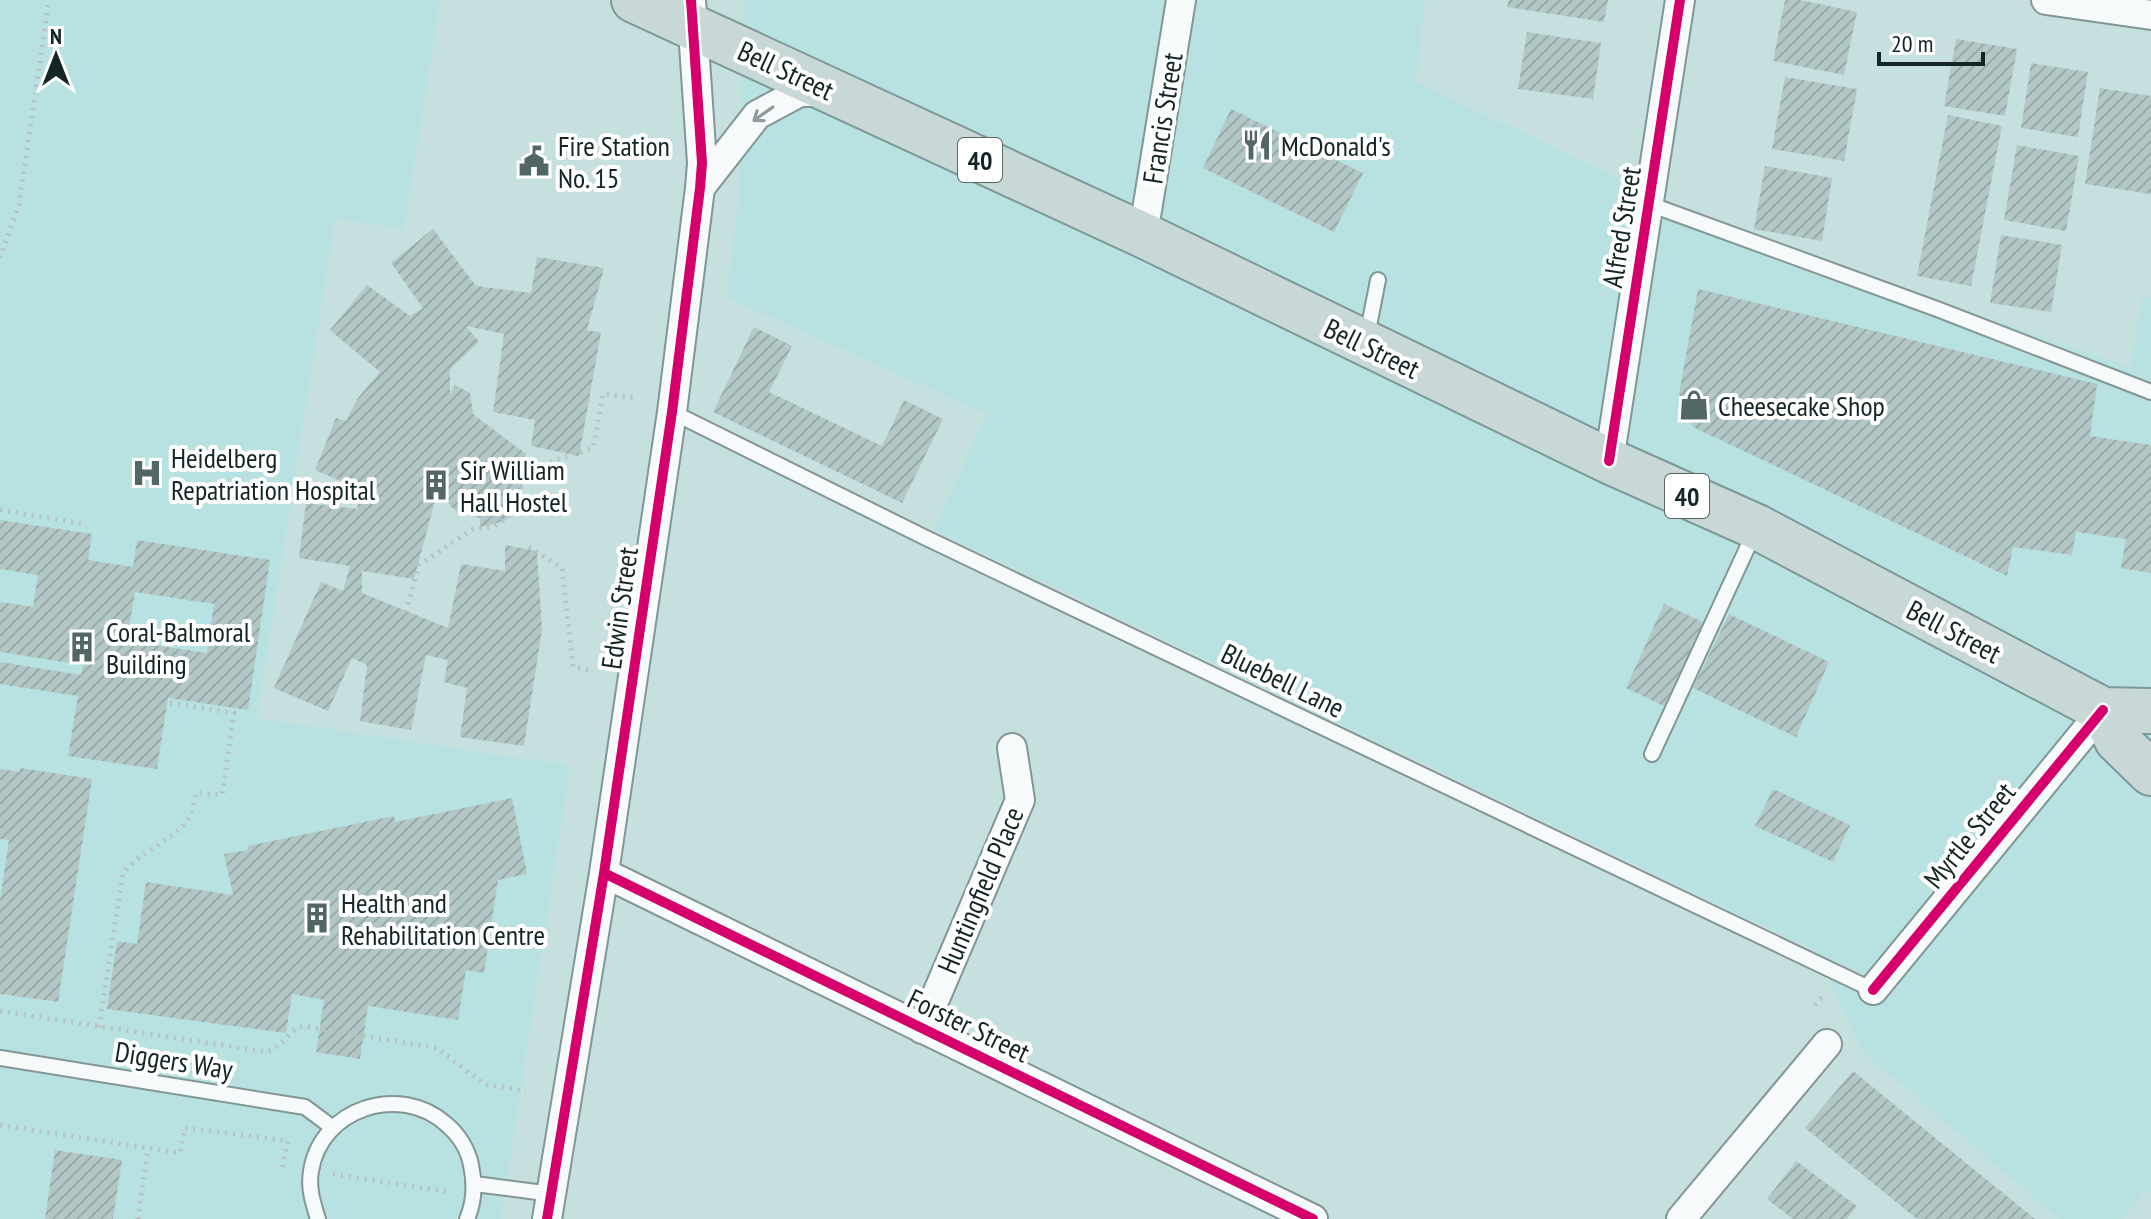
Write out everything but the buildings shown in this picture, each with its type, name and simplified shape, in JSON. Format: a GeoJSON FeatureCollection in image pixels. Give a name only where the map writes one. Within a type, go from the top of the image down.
{"type":"FeatureCollection","features":[{"type":"Feature","properties":{"kind":"highway","name":"Bell Street"},"geometry":{"type":"LineString","coordinates":[[634,0],[692,14],[835,92],[1143,235],[1609,461],[1757,527],[2103,710],[2151,711]]}},
{"type":"Feature","properties":{"kind":"highway"},"geometry":{"type":"LineString","coordinates":[[2103,710],[2117,740],[2151,773]]}},
{"type":"Feature","properties":{"kind":"street","name":"Francis Street"},"geometry":{"type":"LineString","coordinates":[[1143,235],[1181,0]]}},
{"type":"Feature","properties":{"kind":"street","name":"Alfred Street"},"geometry":{"type":"LineString","coordinates":[[1609,461],[1680,0]]}},
{"type":"Feature","properties":{"kind":"street"},"geometry":{"type":"LineString","coordinates":[[2046,0],[2151,15]]}},
{"type":"Feature","properties":{"kind":"street","name":"Edwin Street"},"geometry":{"type":"LineString","coordinates":[[550,1206],[604,873],[672,412],[700,188],[702,163],[692,14]]}},
{"type":"Feature","properties":{"kind":"street"},"geometry":{"type":"LineString","coordinates":[[700,188],[757,115],[800,92],[835,92]]}},
{"type":"Feature","properties":{"kind":"street","name":"Myrtle Street"},"geometry":{"type":"LineString","coordinates":[[1873,990],[2103,710]]}},
{"type":"Feature","properties":{"kind":"street","name":"Huntingfield Place"},"geometry":{"type":"LineString","coordinates":[[922,1029],[1020,800],[1012,748]]}},
{"type":"Feature","properties":{"kind":"street","name":"Forster Street"},"geometry":{"type":"LineString","coordinates":[[604,873],[1313,1219]]}},
{"type":"Feature","properties":{"kind":"street"},"geometry":{"type":"LineString","coordinates":[[1681,1219],[1827,1044]]}},
{"type":"Feature","properties":{"kind":"lane"},"geometry":{"type":"LineString","coordinates":[[1649,204],[1937,309],[2151,392]]}},
{"type":"Feature","properties":{"kind":"lane"},"geometry":{"type":"LineString","coordinates":[[1366,345],[1378,280]]}},
{"type":"Feature","properties":{"kind":"lane","name":"Bluebell Lane"},"geometry":{"type":"LineString","coordinates":[[672,412],[938,544],[1873,990]]}},
{"type":"Feature","properties":{"kind":"lane"},"geometry":{"type":"LineString","coordinates":[[1652,754],[1757,527]]}},
{"type":"Feature","properties":{"kind":"lane","name":"Diggers Way"},"geometry":{"type":"LineString","coordinates":[[0,1058],[305,1107],[333,1128]]}},
{"type":"Feature","properties":{"kind":"lane"},"geometry":{"type":"LineString","coordinates":[[318,1219],[310,1196],[311,1170],[319,1148],[333,1128],[355,1111],[382,1103],[409,1104],[435,1114],[456,1133],[470,1156],[474,1190],[467,1219]]}},
{"type":"Feature","properties":{"kind":"lane"},"geometry":{"type":"LineString","coordinates":[[474,1190],[550,1206]]}},
{"type":"Feature","properties":{"kind":"path"},"geometry":{"type":"LineString","coordinates":[[0,258],[19,205],[49,0]]}},
{"type":"Feature","properties":{"kind":"path"},"geometry":{"type":"LineString","coordinates":[[550,462],[593,448],[603,394],[635,398]]}},
{"type":"Feature","properties":{"kind":"path"},"geometry":{"type":"LineString","coordinates":[[406,612],[419,565],[473,529],[493,527],[509,516],[517,506],[523,473]]}},
{"type":"Feature","properties":{"kind":"path"},"geometry":{"type":"LineString","coordinates":[[0,510],[84,524]]}},
{"type":"Feature","properties":{"kind":"path"},"geometry":{"type":"LineString","coordinates":[[529,547],[562,568],[573,667],[593,671]]}},
{"type":"Feature","properties":{"kind":"path"},"geometry":{"type":"LineString","coordinates":[[99,1027],[123,873],[133,860],[190,818],[196,793],[222,795],[234,713],[170,703]]}},
{"type":"Feature","properties":{"kind":"path"},"geometry":{"type":"LineString","coordinates":[[0,1011],[266,1052],[282,1043],[292,1029],[303,1026],[437,1048],[484,1084],[526,1091]]}},
{"type":"Feature","properties":{"kind":"path"},"geometry":{"type":"LineString","coordinates":[[0,1125],[180,1153],[185,1128],[288,1141],[282,1168],[474,1190]]}},
{"type":"Feature","properties":{"kind":"path"},"geometry":{"type":"LineString","coordinates":[[138,1219],[148,1148]]}},
{"type":"Feature","properties":{"kind":"shaded area","name":"Heidelberg Repatriation Hospital"},"geometry":{"type":"Polygon","coordinates":[[[0,0],[440,0],[404,229],[335,219],[257,718],[570,766],[501,1219],[0,1219],[0,0]]]}},
{"type":"Feature","properties":{"kind":"shaded area"},"geometry":{"type":"Polygon","coordinates":[[[743,0],[1425,0],[1416,82],[1697,216],[2130,368],[2142,297],[2151,298],[2151,1193],[2147,1189],[2121,1219],[2059,1219],[1862,1051],[1816,951],[934,529],[987,414],[726,297],[739,200],[743,0]]]}},
{"type":"Feature","properties":{"kind":"cycle path"},"geometry":{"type":"LineString","coordinates":[[547,1219],[604,873],[672,412],[700,188],[702,163],[691,0]]}},
{"type":"Feature","properties":{"kind":"cycle path"},"geometry":{"type":"LineString","coordinates":[[1609,461],[1680,0]]}},
{"type":"Feature","properties":{"kind":"cycle path"},"geometry":{"type":"LineString","coordinates":[[1873,990],[2103,710]]}},
{"type":"Feature","properties":{"kind":"cycle path"},"geometry":{"type":"LineString","coordinates":[[604,873],[1313,1219]]}},
{"type":"Feature","properties":{"kind":"place","name":"McDonald's"},"geometry":{"type":"Point","coordinates":[1257,145]}},
{"type":"Feature","properties":{"kind":"place","name":"Fire Station No. 15"},"geometry":{"type":"Point","coordinates":[534,161]}},
{"type":"Feature","properties":{"kind":"place","name":"Cheesecake Shop"},"geometry":{"type":"Point","coordinates":[1694,405]}},
{"type":"Feature","properties":{"kind":"place","name":"Heidelberg Repatriation Hospital"},"geometry":{"type":"Point","coordinates":[147,473]}},
{"type":"Feature","properties":{"kind":"place","name":"Sir William Hall Hostel"},"geometry":{"type":"Point","coordinates":[436,485]}},
{"type":"Feature","properties":{"kind":"place","name":"Coral-Balmoral Building"},"geometry":{"type":"Point","coordinates":[82,647]}},
{"type":"Feature","properties":{"kind":"place","name":"Health and Rehabilitation Centre"},"geometry":{"type":"Point","coordinates":[317,918]}}]}
